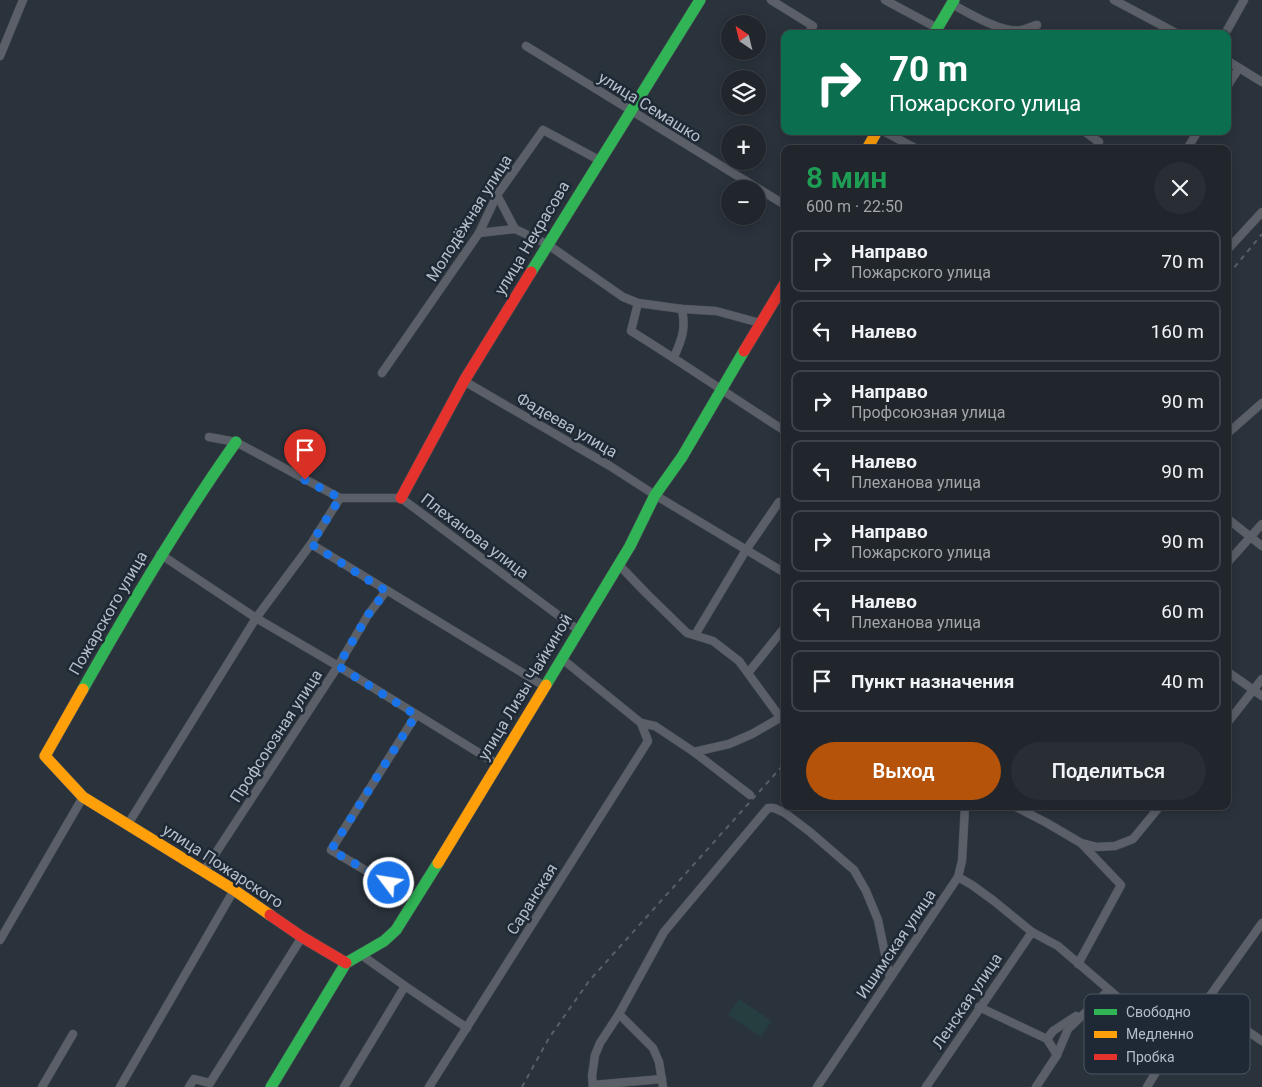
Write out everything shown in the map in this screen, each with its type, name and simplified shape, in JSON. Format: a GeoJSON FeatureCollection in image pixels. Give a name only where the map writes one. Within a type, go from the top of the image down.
{"type":"FeatureCollection","features":[{"type":"Feature","properties":{"kind":"street"},"geometry":{"type":"LineString","coordinates":[[0,56],[23,0]]}},
{"type":"Feature","properties":{"kind":"street","name":"улица Некрасова"},"geometry":{"type":"LineString","coordinates":[[401,498],[464,381],[599,160],[700,0]]}},
{"type":"Feature","properties":{"kind":"street"},"geometry":{"type":"LineString","coordinates":[[771,0],[813,26],[810,30]]}},
{"type":"Feature","properties":{"kind":"street"},"geometry":{"type":"LineString","coordinates":[[885,0],[934,30]]}},
{"type":"Feature","properties":{"kind":"street"},"geometry":{"type":"LineString","coordinates":[[1114,0],[1170,30]]}},
{"type":"Feature","properties":{"kind":"street"},"geometry":{"type":"LineString","coordinates":[[1227,30],[1244,0]]}},
{"type":"Feature","properties":{"kind":"street"},"geometry":{"type":"LineString","coordinates":[[937,30],[953,2],[984,22],[1012,30]]}},
{"type":"Feature","properties":{"kind":"street"},"geometry":{"type":"LineString","coordinates":[[1022,30],[1037,25]]}},
{"type":"Feature","properties":{"kind":"street","name":"улица Семашко"},"geometry":{"type":"LineString","coordinates":[[526,46],[630,112],[781,203]]}},
{"type":"Feature","properties":{"kind":"street"},"geometry":{"type":"LineString","coordinates":[[1231,63],[1262,82]]}},
{"type":"Feature","properties":{"kind":"street"},"geometry":{"type":"LineString","coordinates":[[1231,81],[1239,68]]}},
{"type":"Feature","properties":{"kind":"street","name":"Молодёжная улица"},"geometry":{"type":"LineString","coordinates":[[382,373],[479,233],[497,195],[543,130],[599,160]]}},
{"type":"Feature","properties":{"kind":"street"},"geometry":{"type":"LineString","coordinates":[[891,135],[909,145]]}},
{"type":"Feature","properties":{"kind":"street"},"geometry":{"type":"LineString","coordinates":[[1089,135],[1099,142],[1097,145]]}},
{"type":"Feature","properties":{"kind":"street"},"geometry":{"type":"LineString","coordinates":[[497,195],[515,229]]}},
{"type":"Feature","properties":{"kind":"street"},"geometry":{"type":"LineString","coordinates":[[1231,246],[1262,212]]}},
{"type":"Feature","properties":{"kind":"street"},"geometry":{"type":"LineString","coordinates":[[479,233],[515,229],[547,244],[623,297],[638,303],[716,311],[760,324]]}},
{"type":"Feature","properties":{"kind":"street","name":"улица Лизы Чайкиной"},"geometry":{"type":"LineString","coordinates":[[271,1087],[346,963],[384,941],[396,930],[416,900],[642,525],[655,495],[682,457],[781,290]]}},
{"type":"Feature","properties":{"kind":"street"},"geometry":{"type":"LineString","coordinates":[[638,303],[630,331],[674,357],[722,391],[781,428]]}},
{"type":"Feature","properties":{"kind":"street"},"geometry":{"type":"LineString","coordinates":[[674,357],[683,336],[685,323],[682,309]]}},
{"type":"Feature","properties":{"kind":"street","name":"Фадеева улица"},"geometry":{"type":"LineString","coordinates":[[464,381],[610,466],[781,571]]}},
{"type":"Feature","properties":{"kind":"street"},"geometry":{"type":"LineString","coordinates":[[1231,430],[1262,403]]}},
{"type":"Feature","properties":{"kind":"street","name":"Плеханова улица"},"geometry":{"type":"LineString","coordinates":[[209,437],[236,442],[340,498],[401,498],[578,630]]}},
{"type":"Feature","properties":{"kind":"street","name":"Пожарского улица"},"geometry":{"type":"LineString","coordinates":[[83,797],[45,756],[160,554],[209,478],[236,442]]}},
{"type":"Feature","properties":{"kind":"street"},"geometry":{"type":"LineString","coordinates":[[128,824],[256,618],[311,544],[340,498]]}},
{"type":"Feature","properties":{"kind":"street"},"geometry":{"type":"LineString","coordinates":[[695,636],[746,550],[780,502]]}},
{"type":"Feature","properties":{"kind":"street"},"geometry":{"type":"LineString","coordinates":[[1231,521],[1262,546]]}},
{"type":"Feature","properties":{"kind":"street"},"geometry":{"type":"LineString","coordinates":[[1231,559],[1262,524]]}},
{"type":"Feature","properties":{"kind":"street"},"geometry":{"type":"LineString","coordinates":[[311,544],[544,686]]}},
{"type":"Feature","properties":{"kind":"street"},"geometry":{"type":"LineString","coordinates":[[160,554],[256,618],[497,764]]}},
{"type":"Feature","properties":{"kind":"street"},"geometry":{"type":"LineString","coordinates":[[618,564],[687,633],[712,641],[739,660],[781,715]]}},
{"type":"Feature","properties":{"kind":"street","name":"Профсоюзная улица"},"geometry":{"type":"LineString","coordinates":[[204,872],[338,666],[368,615],[386,591]]}},
{"type":"Feature","properties":{"kind":"street"},"geometry":{"type":"LineString","coordinates":[[748,673],[781,631]]}},
{"type":"Feature","properties":{"kind":"street"},"geometry":{"type":"LineString","coordinates":[[561,658],[641,723],[656,726],[694,752],[750,795]]}},
{"type":"Feature","properties":{"kind":"street"},"geometry":{"type":"LineString","coordinates":[[1231,674],[1262,696]]}},
{"type":"Feature","properties":{"kind":"street"},"geometry":{"type":"LineString","coordinates":[[1231,718],[1262,679]]}},
{"type":"Feature","properties":{"kind":"street"},"geometry":{"type":"LineString","coordinates":[[416,715],[331,850],[416,900]]}},
{"type":"Feature","properties":{"kind":"street"},"geometry":{"type":"LineString","coordinates":[[694,752],[730,744],[752,734],[781,717]]}},
{"type":"Feature","properties":{"kind":"street","name":"Саранская"},"geometry":{"type":"LineString","coordinates":[[429,1087],[648,741],[641,723]]}},
{"type":"Feature","properties":{"kind":"street"},"geometry":{"type":"LineString","coordinates":[[0,940],[83,797]]}},
{"type":"Feature","properties":{"kind":"street","name":"улица Пожарского"},"geometry":{"type":"LineString","coordinates":[[83,797],[234,890],[302,937],[346,963]]}},
{"type":"Feature","properties":{"kind":"street"},"geometry":{"type":"LineString","coordinates":[[618,1014],[653,1048],[659,1062],[663,1083],[593,1086],[592,1076],[595,1055],[600,1043],[664,932],[768,808],[774,808],[785,813],[854,870],[866,891],[878,920],[890,978]]}},
{"type":"Feature","properties":{"kind":"street","name":"Ишимская улица"},"geometry":{"type":"LineString","coordinates":[[817,1087],[958,877],[962,861],[965,810]]}},
{"type":"Feature","properties":{"kind":"street"},"geometry":{"type":"LineString","coordinates":[[1025,810],[1081,843],[1121,885],[1078,964]]}},
{"type":"Feature","properties":{"kind":"street"},"geometry":{"type":"LineString","coordinates":[[1081,843],[1097,847],[1115,846],[1133,839],[1157,810]]}},
{"type":"Feature","properties":{"kind":"street"},"geometry":{"type":"LineString","coordinates":[[958,877],[994,901],[1032,932],[1058,946],[1114,994]]}},
{"type":"Feature","properties":{"kind":"street"},"geometry":{"type":"LineString","coordinates":[[120,1087],[234,890]]}},
{"type":"Feature","properties":{"kind":"street"},"geometry":{"type":"LineString","coordinates":[[1212,994],[1262,923]]}},
{"type":"Feature","properties":{"kind":"street","name":"Ленская улица"},"geometry":{"type":"LineString","coordinates":[[926,1087],[1032,932]]}},
{"type":"Feature","properties":{"kind":"street"},"geometry":{"type":"LineString","coordinates":[[189,1087],[194,1079],[210,1083],[302,937]]}},
{"type":"Feature","properties":{"kind":"street"},"geometry":{"type":"LineString","coordinates":[[360,954],[467,1028]]}},
{"type":"Feature","properties":{"kind":"street"},"geometry":{"type":"LineString","coordinates":[[344,1087],[405,986]]}},
{"type":"Feature","properties":{"kind":"street"},"geometry":{"type":"LineString","coordinates":[[1105,994],[1109,990]]}},
{"type":"Feature","properties":{"kind":"street"},"geometry":{"type":"LineString","coordinates":[[979,1007],[1047,1039],[1056,1055]]}},
{"type":"Feature","properties":{"kind":"street"},"geometry":{"type":"LineString","coordinates":[[1047,1039],[1057,1029],[1084,1013]]}},
{"type":"Feature","properties":{"kind":"street"},"geometry":{"type":"LineString","coordinates":[[1036,1087],[1056,1055],[1068,1029],[1084,1013]]}},
{"type":"Feature","properties":{"kind":"street"},"geometry":{"type":"LineString","coordinates":[[1250,1033],[1262,1041]]}},
{"type":"Feature","properties":{"kind":"street"},"geometry":{"type":"LineString","coordinates":[[42,1087],[73,1034]]}},
{"type":"Feature","properties":{"kind":"street"},"geometry":{"type":"LineString","coordinates":[[1148,1087],[1155,1074]]}},
{"type":"Feature","properties":{"kind":"green space"},"geometry":{"type":"Polygon","coordinates":[[[739,999],[772,1021],[761,1037],[728,1015],[739,999]]]}},
{"type":"Feature","properties":{"kind":"railway"},"geometry":{"type":"LineString","coordinates":[[1231,271],[1262,234]]}},
{"type":"Feature","properties":{"kind":"railway"},"geometry":{"type":"LineString","coordinates":[[522,1087],[549,1038],[589,981],[781,767]]}},
{"type":"Feature","properties":{"kind":"traffic: fast"},"geometry":{"type":"LineString","coordinates":[[531,272],[700,0]]}},
{"type":"Feature","properties":{"kind":"traffic: fast"},"geometry":{"type":"LineString","coordinates":[[936,30],[954,0]]}},
{"type":"Feature","properties":{"kind":"traffic: fast"},"geometry":{"type":"LineString","coordinates":[[546,685],[630,546],[655,495],[682,457],[744,351]]}},
{"type":"Feature","properties":{"kind":"traffic: fast"},"geometry":{"type":"LineString","coordinates":[[83,689],[156,563],[236,442]]}},
{"type":"Feature","properties":{"kind":"traffic: fast"},"geometry":{"type":"LineString","coordinates":[[271,1087],[346,963],[384,941],[396,930],[438,863]]}},
{"type":"Feature","properties":{"kind":"traffic: slow"},"geometry":{"type":"LineString","coordinates":[[869,145],[875,135]]}},
{"type":"Feature","properties":{"kind":"traffic: slow"},"geometry":{"type":"LineString","coordinates":[[438,863],[546,685]]}},
{"type":"Feature","properties":{"kind":"traffic: slow"},"geometry":{"type":"LineString","coordinates":[[83,689],[45,756],[83,797],[234,890],[270,915]]}},
{"type":"Feature","properties":{"kind":"traffic: jam"},"geometry":{"type":"LineString","coordinates":[[401,498],[464,381],[531,272]]}},
{"type":"Feature","properties":{"kind":"traffic: jam"},"geometry":{"type":"LineString","coordinates":[[744,351],[781,290]]}},
{"type":"Feature","properties":{"kind":"traffic: jam"},"geometry":{"type":"LineString","coordinates":[[270,915],[302,937],[346,963]]}},
{"type":"Feature","properties":{"kind":"route"},"geometry":{"type":"LineString","coordinates":[[305,480],[340,498],[311,544],[386,591],[368,615],[338,666],[416,715],[331,850],[389,883]]}}]}
